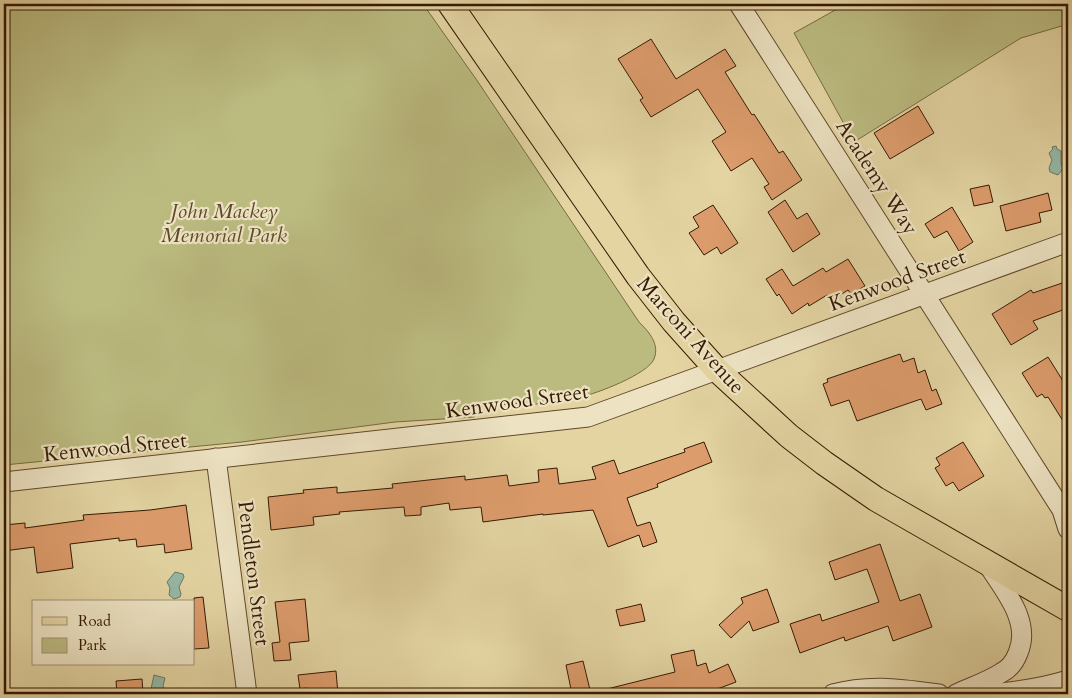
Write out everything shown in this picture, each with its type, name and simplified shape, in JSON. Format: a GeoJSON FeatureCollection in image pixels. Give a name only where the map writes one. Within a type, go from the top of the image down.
{"type":"FeatureCollection","features":[{"type":"Feature","properties":{"kind":"main road","name":"Marconi Avenue"},"geometry":{"type":"LineString","coordinates":[[450,4],[638,276],[674,322],[716,370],[789,436],[876,499],[1068,608]]}},
{"type":"Feature","properties":{"kind":"street","name":"Academy Way"},"geometry":{"type":"LineString","coordinates":[[740,4],[1062,510],[1068,529]]}},
{"type":"Feature","properties":{"kind":"street","name":"Kenwood Street"},"geometry":{"type":"LineString","coordinates":[[4,482],[588,417],[1068,242]]}},
{"type":"Feature","properties":{"kind":"street","name":"Pendleton Street"},"geometry":{"type":"LineString","coordinates":[[216,458],[247,694]]}},
{"type":"Feature","properties":{"kind":"street"},"geometry":{"type":"LineString","coordinates":[[956,694],[1002,673],[1016,658],[1022,642],[1023,634],[1020,620],[987,563]]}},
{"type":"Feature","properties":{"kind":"street"},"geometry":{"type":"LineString","coordinates":[[987,694],[1047,686],[1068,680]]}},
{"type":"Feature","properties":{"kind":"street"},"geometry":{"type":"LineString","coordinates":[[832,694],[860,688],[888,687],[939,694]]}},
{"type":"Feature","properties":{"kind":"green space","name":"John Mackey Memorial Park"},"geometry":{"type":"Polygon","coordinates":[[[4,4],[423,4],[476,79],[639,322],[650,334],[656,348],[654,359],[650,365],[632,377],[588,395],[523,406],[522,403],[477,407],[474,417],[395,422],[242,442],[4,465],[4,4]]]}},
{"type":"Feature","properties":{"kind":"green space"},"geometry":{"type":"Polygon","coordinates":[[[846,4],[1062,4],[1065,25],[1021,38],[854,142],[794,33],[846,4]]]}},
{"type":"Feature","properties":{"kind":"shaded area"},"geometry":{"type":"Polygon","coordinates":[[[1056,146],[1061,151],[1063,169],[1058,175],[1050,172],[1049,168],[1052,160],[1049,153],[1053,149],[1052,147],[1056,146]]]}},
{"type":"Feature","properties":{"kind":"shaded area"},"geometry":{"type":"Polygon","coordinates":[[[175,572],[183,574],[184,577],[179,587],[180,597],[174,599],[169,595],[170,588],[167,582],[175,572]]]}},
{"type":"Feature","properties":{"kind":"shaded area"},"geometry":{"type":"Polygon","coordinates":[[[154,675],[165,678],[163,686],[167,694],[152,694],[151,689],[154,675]]]}},
{"type":"Feature","properties":{"kind":"building"},"geometry":{"type":"Polygon","coordinates":[[[651,39],[676,79],[725,49],[736,66],[725,72],[779,153],[783,151],[802,180],[772,200],[764,187],[769,184],[752,158],[731,171],[712,141],[726,132],[698,89],[651,117],[640,100],[643,98],[618,59],[651,39]]]}},
{"type":"Feature","properties":{"kind":"building"},"geometry":{"type":"Polygon","coordinates":[[[918,106],[934,133],[890,159],[874,133],[918,106]]]}},
{"type":"Feature","properties":{"kind":"building"},"geometry":{"type":"Polygon","coordinates":[[[989,185],[993,202],[974,206],[970,189],[989,185]]]}},
{"type":"Feature","properties":{"kind":"building"},"geometry":{"type":"Polygon","coordinates":[[[1048,193],[1052,210],[1039,213],[1041,222],[1006,231],[1000,206],[1048,193]]]}},
{"type":"Feature","properties":{"kind":"building"},"geometry":{"type":"Polygon","coordinates":[[[785,200],[797,219],[807,213],[820,234],[793,252],[768,212],[785,200]]]}},
{"type":"Feature","properties":{"kind":"building"},"geometry":{"type":"Polygon","coordinates":[[[713,205],[738,243],[721,254],[717,247],[704,255],[689,233],[699,227],[693,217],[713,205]]]}},
{"type":"Feature","properties":{"kind":"building"},"geometry":{"type":"Polygon","coordinates":[[[952,207],[973,242],[959,251],[947,231],[934,238],[925,224],[952,207]]]}},
{"type":"Feature","properties":{"kind":"building"},"geometry":{"type":"Polygon","coordinates":[[[848,259],[865,286],[851,294],[848,290],[831,301],[827,295],[809,306],[808,303],[792,314],[766,279],[782,269],[793,286],[823,268],[826,272],[848,259]]]}},
{"type":"Feature","properties":{"kind":"building"},"geometry":{"type":"Polygon","coordinates":[[[1068,281],[1068,308],[1033,321],[1038,329],[1011,345],[992,314],[1031,290],[1033,293],[1068,281]]]}},
{"type":"Feature","properties":{"kind":"building"},"geometry":{"type":"Polygon","coordinates":[[[900,354],[903,362],[914,358],[918,373],[925,370],[932,391],[936,389],[942,404],[926,410],[921,399],[857,421],[849,400],[831,406],[823,384],[828,382],[827,379],[900,354]]]}},
{"type":"Feature","properties":{"kind":"building"},"geometry":{"type":"Polygon","coordinates":[[[1048,357],[1068,389],[1068,429],[1048,397],[1045,398],[1042,394],[1037,397],[1022,373],[1048,357]]]}},
{"type":"Feature","properties":{"kind":"building"},"geometry":{"type":"Polygon","coordinates":[[[704,442],[712,462],[657,484],[658,487],[627,498],[637,526],[650,522],[657,542],[643,547],[639,535],[608,547],[593,510],[483,522],[481,507],[450,510],[449,503],[421,507],[421,515],[405,516],[404,507],[339,512],[340,514],[313,517],[314,525],[271,530],[268,497],[304,493],[303,490],[337,487],[337,493],[393,488],[392,484],[465,476],[465,480],[507,475],[509,486],[539,482],[538,470],[557,468],[559,484],[596,479],[592,467],[614,460],[619,474],[685,452],[684,449],[704,442]]]}},
{"type":"Feature","properties":{"kind":"building"},"geometry":{"type":"Polygon","coordinates":[[[963,442],[984,476],[959,491],[953,482],[946,486],[935,468],[940,465],[936,458],[963,442]]]}},
{"type":"Feature","properties":{"kind":"building"},"geometry":{"type":"Polygon","coordinates":[[[186,505],[192,549],[165,553],[164,544],[137,547],[136,539],[119,541],[119,538],[70,544],[73,568],[37,573],[34,547],[4,551],[4,525],[25,523],[25,528],[84,520],[83,515],[186,505]]]}},
{"type":"Feature","properties":{"kind":"building"},"geometry":{"type":"Polygon","coordinates":[[[880,544],[900,601],[920,594],[932,627],[893,641],[888,626],[845,641],[844,637],[800,653],[790,624],[820,614],[822,621],[879,602],[867,569],[835,580],[829,562],[880,544]]]}},
{"type":"Feature","properties":{"kind":"building"},"geometry":{"type":"Polygon","coordinates":[[[767,589],[779,622],[753,631],[749,621],[731,638],[719,625],[743,603],[741,598],[767,589]]]}},
{"type":"Feature","properties":{"kind":"building"},"geometry":{"type":"Polygon","coordinates":[[[203,597],[209,648],[195,649],[194,598],[203,597]]]}},
{"type":"Feature","properties":{"kind":"building"},"geometry":{"type":"Polygon","coordinates":[[[305,599],[309,641],[289,643],[291,660],[274,661],[272,643],[280,642],[275,602],[305,599]]]}},
{"type":"Feature","properties":{"kind":"building"},"geometry":{"type":"Polygon","coordinates":[[[641,604],[645,621],[620,626],[616,610],[641,604]]]}},
{"type":"Feature","properties":{"kind":"building"},"geometry":{"type":"Polygon","coordinates":[[[694,650],[697,666],[706,663],[709,673],[728,664],[736,682],[700,694],[607,694],[607,689],[675,672],[671,655],[694,650]]]}},
{"type":"Feature","properties":{"kind":"building"},"geometry":{"type":"Polygon","coordinates":[[[583,661],[591,694],[572,694],[566,665],[583,661]]]}},
{"type":"Feature","properties":{"kind":"building"},"geometry":{"type":"Polygon","coordinates":[[[336,671],[338,694],[308,694],[307,688],[300,689],[298,675],[336,671]]]}},
{"type":"Feature","properties":{"kind":"building"},"geometry":{"type":"Polygon","coordinates":[[[142,679],[143,694],[117,694],[116,681],[142,679]]]}}]}
